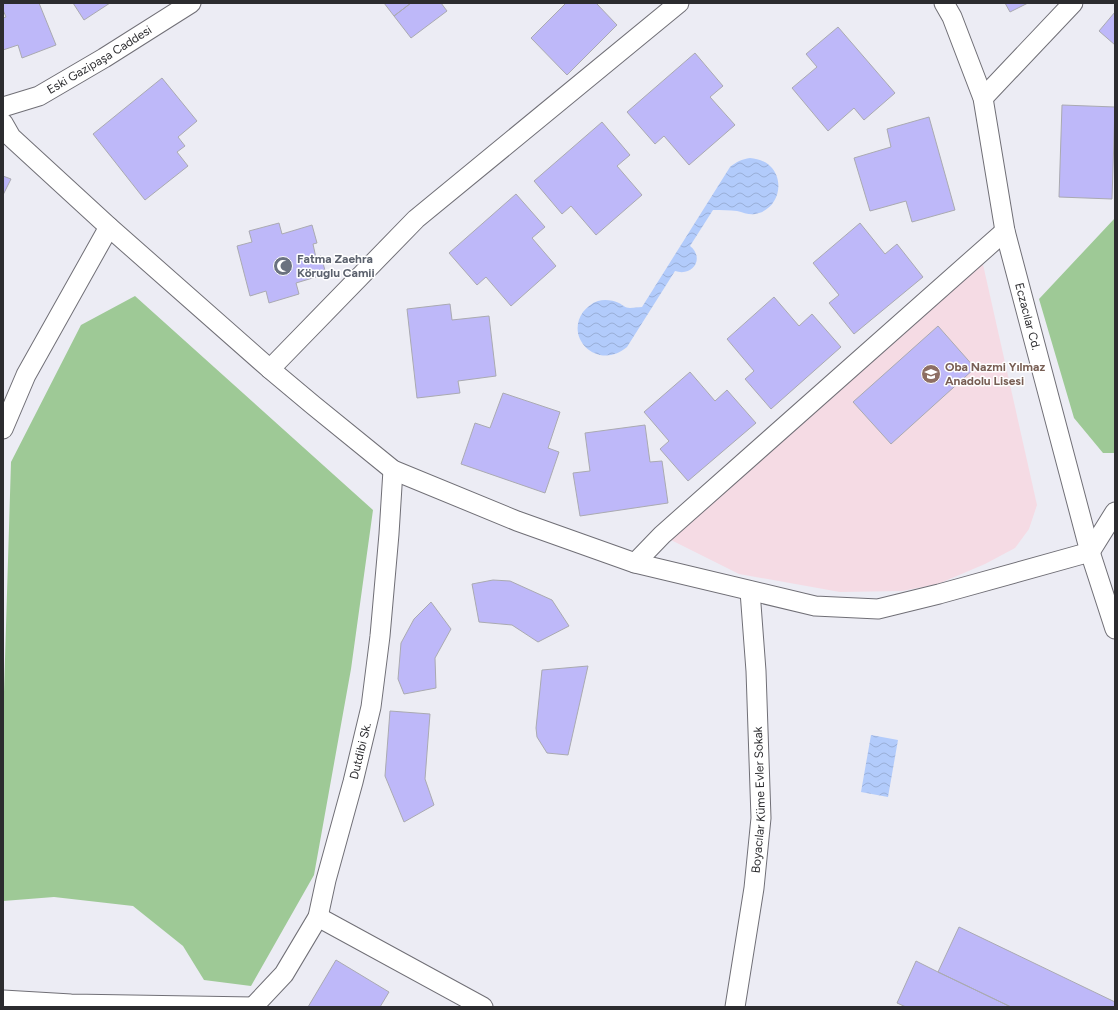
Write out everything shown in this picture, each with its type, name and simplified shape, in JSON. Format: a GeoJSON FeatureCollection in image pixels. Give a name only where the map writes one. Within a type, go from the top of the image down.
{"type":"FeatureCollection","features":[{"type":"Feature","properties":{"kind":"street","name":"Eski Gazipaşa Caddesi"},"geometry":{"type":"LineString","coordinates":[[3,107],[39,96],[104,58],[191,3]]}},
{"type":"Feature","properties":{"kind":"street"},"geometry":{"type":"LineString","coordinates":[[270,369],[416,218],[679,3]]}},
{"type":"Feature","properties":{"kind":"street","name":"Eczacılar Cd."},"geometry":{"type":"LineString","coordinates":[[944,3],[952,17],[983,98],[1005,231],[1090,552],[1115,630]]}},
{"type":"Feature","properties":{"kind":"street"},"geometry":{"type":"LineString","coordinates":[[983,98],[1073,3]]}},
{"type":"Feature","properties":{"kind":"street"},"geometry":{"type":"LineString","coordinates":[[3,123],[11,137],[109,227],[270,369],[394,470],[517,521],[635,563],[815,606],[878,609],[1090,552],[1115,512]]}},
{"type":"Feature","properties":{"kind":"street"},"geometry":{"type":"LineString","coordinates":[[3,429],[26,375],[109,227]]}},
{"type":"Feature","properties":{"kind":"street"},"geometry":{"type":"LineString","coordinates":[[635,563],[662,535],[1005,231]]}},
{"type":"Feature","properties":{"kind":"street","name":"Dutdibi Sk."},"geometry":{"type":"LineString","coordinates":[[253,1007],[284,974],[318,917],[326,880],[353,782],[371,707],[380,636],[394,470]]}},
{"type":"Feature","properties":{"kind":"street","name":"Boyacılar Küme Evler Sokak"},"geometry":{"type":"LineString","coordinates":[[735,1007],[754,888],[762,818],[756,671],[750,591]]}},
{"type":"Feature","properties":{"kind":"street"},"geometry":{"type":"LineString","coordinates":[[318,917],[483,1007]]}},
{"type":"Feature","properties":{"kind":"street"},"geometry":{"type":"LineString","coordinates":[[3,1000],[71,1004],[253,1007]]}},
{"type":"Feature","properties":{"kind":"shaded area","name":"Oba Nazmi Yılmaz Anadolu Lisesi"},"geometry":{"type":"Polygon","coordinates":[[[982,260],[1037,505],[1029,529],[1015,548],[985,564],[938,584],[902,591],[840,592],[739,574],[669,539],[982,260]]]}},
{"type":"Feature","properties":{"kind":"green space"},"geometry":{"type":"Polygon","coordinates":[[[1115,218],[1115,453],[1103,453],[1074,418],[1039,299],[1115,218]]]}},
{"type":"Feature","properties":{"kind":"green space"},"geometry":{"type":"Polygon","coordinates":[[[135,296],[373,510],[351,669],[314,875],[251,986],[204,980],[183,946],[133,906],[54,897],[3,901],[3,725],[11,462],[81,325],[135,296]]]}},
{"type":"Feature","properties":{"kind":"water"},"geometry":{"type":"Polygon","coordinates":[[[750,158],[765,162],[775,172],[778,192],[771,205],[766,210],[753,214],[713,210],[690,246],[697,256],[695,265],[692,269],[687,271],[675,271],[627,347],[616,353],[606,355],[596,354],[587,349],[581,341],[578,332],[578,322],[583,312],[590,305],[603,300],[614,301],[628,308],[642,307],[730,167],[739,161],[750,158]]]}},
{"type":"Feature","properties":{"kind":"water"},"geometry":{"type":"Polygon","coordinates":[[[871,735],[898,740],[888,797],[861,792],[871,735]]]}},
{"type":"Feature","properties":{"kind":"building"},"geometry":{"type":"Polygon","coordinates":[[[3,3],[39,3],[56,45],[22,58],[18,45],[3,50],[3,18],[6,17],[3,10],[3,3]]]}},
{"type":"Feature","properties":{"kind":"building"},"geometry":{"type":"Polygon","coordinates":[[[73,3],[110,3],[84,20],[73,3]]]}},
{"type":"Feature","properties":{"kind":"building"},"geometry":{"type":"Polygon","coordinates":[[[384,3],[411,3],[394,16],[384,3]]]}},
{"type":"Feature","properties":{"kind":"building"},"geometry":{"type":"Polygon","coordinates":[[[411,3],[441,3],[447,11],[411,38],[394,16],[411,3]]]}},
{"type":"Feature","properties":{"kind":"building"},"geometry":{"type":"Polygon","coordinates":[[[566,3],[596,3],[617,25],[567,75],[531,38],[566,3]]]}},
{"type":"Feature","properties":{"kind":"building"},"geometry":{"type":"Polygon","coordinates":[[[1005,3],[1028,3],[1010,12],[1005,3]]]}},
{"type":"Feature","properties":{"kind":"building"},"geometry":{"type":"Polygon","coordinates":[[[1115,12],[1115,45],[1099,31],[1115,12]]]}},
{"type":"Feature","properties":{"kind":"building"},"geometry":{"type":"Polygon","coordinates":[[[838,27],[895,93],[864,120],[854,108],[828,131],[792,88],[817,67],[806,54],[838,27]]]}},
{"type":"Feature","properties":{"kind":"building"},"geometry":{"type":"Polygon","coordinates":[[[695,53],[723,86],[710,97],[735,125],[689,165],[664,136],[655,144],[627,112],[695,53]]]}},
{"type":"Feature","properties":{"kind":"building"},"geometry":{"type":"Polygon","coordinates":[[[162,78],[197,121],[178,137],[185,146],[177,152],[188,166],[145,200],[93,134],[162,78]]]}},
{"type":"Feature","properties":{"kind":"building"},"geometry":{"type":"Polygon","coordinates":[[[1062,105],[1115,107],[1112,199],[1059,197],[1062,105]]]}},
{"type":"Feature","properties":{"kind":"building"},"geometry":{"type":"Polygon","coordinates":[[[929,117],[955,210],[912,222],[906,201],[870,211],[854,158],[891,147],[887,129],[929,117]]]}},
{"type":"Feature","properties":{"kind":"building"},"geometry":{"type":"Polygon","coordinates":[[[602,122],[630,155],[617,166],[642,195],[596,235],[571,206],[562,214],[534,181],[602,122]]]}},
{"type":"Feature","properties":{"kind":"building"},"geometry":{"type":"Polygon","coordinates":[[[3,176],[11,179],[3,195],[3,176]]]}},
{"type":"Feature","properties":{"kind":"building"},"geometry":{"type":"Polygon","coordinates":[[[516,194],[545,227],[532,238],[556,266],[511,306],[486,277],[477,285],[449,253],[516,194]]]}},
{"type":"Feature","properties":{"kind":"building","name":"Fatma Zaehra Köruglu Camii"},"geometry":{"type":"Polygon","coordinates":[[[279,223],[282,234],[312,225],[317,243],[313,244],[316,258],[321,256],[326,274],[296,283],[299,294],[269,303],[266,291],[250,296],[237,246],[252,242],[249,231],[279,223]]]}},
{"type":"Feature","properties":{"kind":"building"},"geometry":{"type":"Polygon","coordinates":[[[860,223],[885,254],[897,244],[923,277],[854,334],[829,303],[839,295],[813,263],[860,223]]]}},
{"type":"Feature","properties":{"kind":"building"},"geometry":{"type":"Polygon","coordinates":[[[774,297],[799,326],[812,314],[841,347],[771,409],[745,379],[754,371],[727,339],[774,297]]]}},
{"type":"Feature","properties":{"kind":"building"},"geometry":{"type":"Polygon","coordinates":[[[450,304],[452,320],[489,316],[496,376],[458,381],[460,393],[417,398],[407,309],[450,304]]]}},
{"type":"Feature","properties":{"kind":"building"},"geometry":{"type":"Polygon","coordinates":[[[938,326],[975,368],[891,444],[853,402],[938,326]]]}},
{"type":"Feature","properties":{"kind":"building"},"geometry":{"type":"Polygon","coordinates":[[[690,372],[715,401],[727,390],[756,423],[688,481],[660,449],[669,441],[644,412],[690,372]]]}},
{"type":"Feature","properties":{"kind":"building"},"geometry":{"type":"Polygon","coordinates":[[[503,393],[560,412],[548,448],[559,452],[545,493],[461,464],[475,423],[490,428],[503,393]]]}},
{"type":"Feature","properties":{"kind":"building"},"geometry":{"type":"Polygon","coordinates":[[[645,425],[650,462],[662,461],[668,503],[580,516],[573,473],[590,471],[585,433],[645,425]]]}},
{"type":"Feature","properties":{"kind":"building"},"geometry":{"type":"Polygon","coordinates":[[[493,580],[510,581],[552,600],[569,626],[538,642],[512,625],[479,622],[472,584],[493,580]]]}},
{"type":"Feature","properties":{"kind":"building"},"geometry":{"type":"Polygon","coordinates":[[[431,602],[451,629],[435,658],[436,688],[404,694],[398,679],[401,643],[414,619],[431,602]]]}},
{"type":"Feature","properties":{"kind":"building"},"geometry":{"type":"Polygon","coordinates":[[[588,666],[568,755],[547,753],[537,737],[536,728],[542,670],[588,666]]]}},
{"type":"Feature","properties":{"kind":"building"},"geometry":{"type":"Polygon","coordinates":[[[390,711],[430,714],[425,779],[434,805],[404,822],[385,776],[390,711]]]}},
{"type":"Feature","properties":{"kind":"building"},"geometry":{"type":"Polygon","coordinates":[[[959,927],[1115,1002],[1115,1007],[1011,1007],[938,972],[959,927]]]}},
{"type":"Feature","properties":{"kind":"building"},"geometry":{"type":"Polygon","coordinates":[[[336,960],[389,992],[380,1007],[308,1007],[336,960]]]}},
{"type":"Feature","properties":{"kind":"building"},"geometry":{"type":"Polygon","coordinates":[[[916,961],[1011,1007],[906,1007],[897,1003],[916,961]]]}},
{"type":"Feature","properties":{"kind":"place","name":"Fatma Zaehra Köruglu Camii"},"geometry":{"type":"Point","coordinates":[283,266]}},
{"type":"Feature","properties":{"kind":"place","name":"Oba Nazmi Yılmaz Anadolu Lisesi"},"geometry":{"type":"Point","coordinates":[931,374]}}]}
